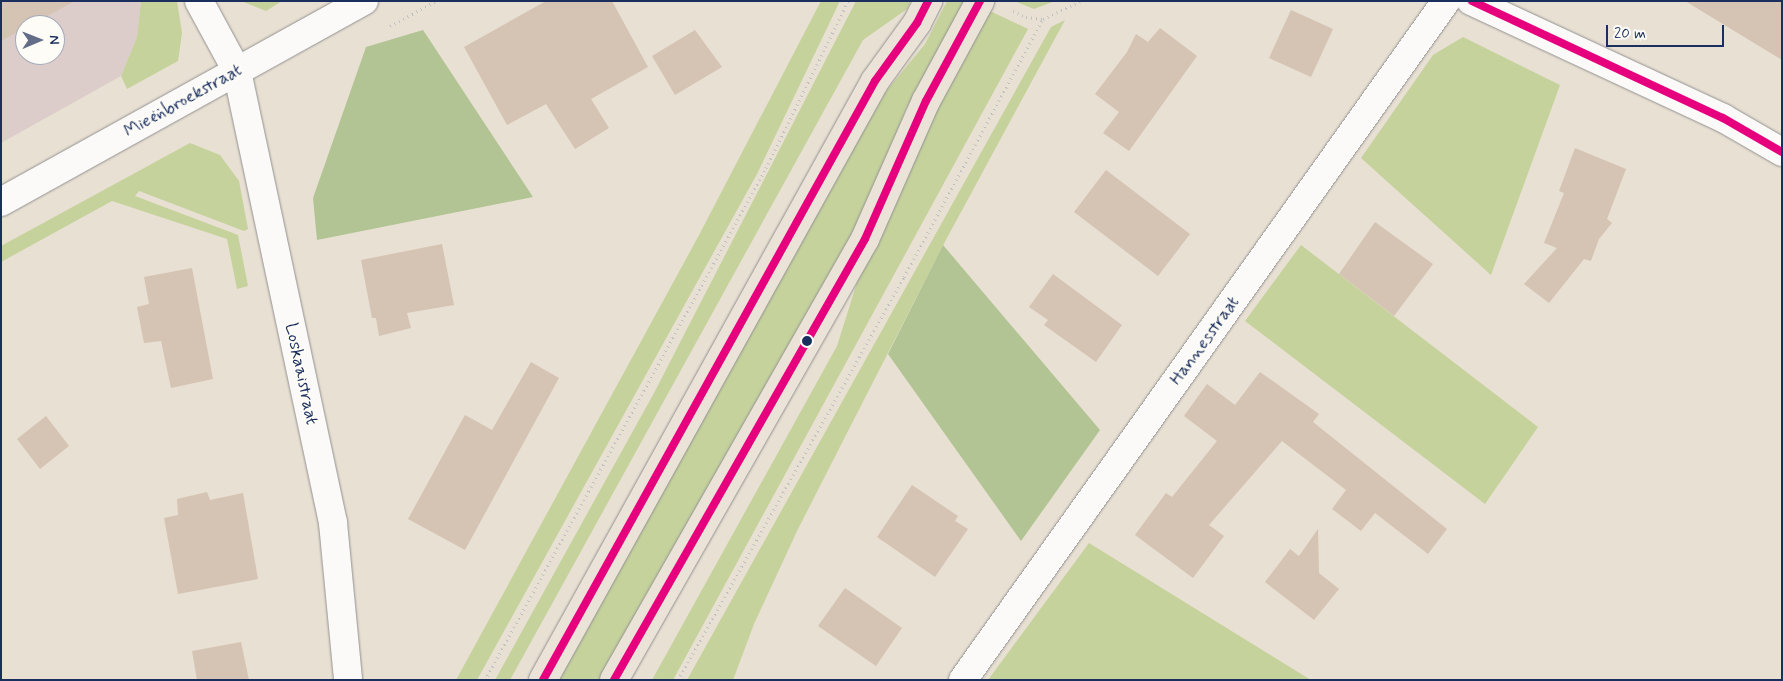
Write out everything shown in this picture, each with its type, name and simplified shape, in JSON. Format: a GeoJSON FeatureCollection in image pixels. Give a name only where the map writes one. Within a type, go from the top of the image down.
{"type":"FeatureCollection","features":[{"type":"Feature","properties":{"kind":"main road"},"geometry":{"type":"LineString","coordinates":[[543,680],[875,81],[917,23],[928,1]]}},
{"type":"Feature","properties":{"kind":"main road"},"geometry":{"type":"LineString","coordinates":[[614,680],[865,239],[926,101],[992,4]]}},
{"type":"Feature","properties":{"kind":"street","name":"Loskaaistraat"},"geometry":{"type":"LineString","coordinates":[[199,1],[237,71],[333,523],[350,667],[348,680]]}},
{"type":"Feature","properties":{"kind":"street","name":"Mieënbroekstraat"},"geometry":{"type":"LineString","coordinates":[[1,202],[364,1]]}},
{"type":"Feature","properties":{"kind":"street","name":"Hannesstraat"},"geometry":{"type":"LineString","coordinates":[[963,680],[1446,1]]}},
{"type":"Feature","properties":{"kind":"street"},"geometry":{"type":"LineString","coordinates":[[1472,1],[1723,118],[1782,152]]}},
{"type":"Feature","properties":{"kind":"path"},"geometry":{"type":"LineString","coordinates":[[484,680],[766,168],[848,1]]}},
{"type":"Feature","properties":{"kind":"path"},"geometry":{"type":"LineString","coordinates":[[992,4],[1026,17],[1043,19],[1082,1]]}},
{"type":"Feature","properties":{"kind":"path"},"geometry":{"type":"LineString","coordinates":[[678,680],[904,277],[1043,19]]}},
{"type":"Feature","properties":{"kind":"shaded area"},"geometry":{"type":"Polygon","coordinates":[[[1,1],[141,1],[137,37],[121,76],[1,143],[1,1]]]}},
{"type":"Feature","properties":{"kind":"green space"},"geometry":{"type":"Polygon","coordinates":[[[141,1],[177,1],[182,33],[178,61],[127,89],[121,76],[137,37],[141,1]]]}},
{"type":"Feature","properties":{"kind":"green space"},"geometry":{"type":"Polygon","coordinates":[[[241,1],[282,1],[266,11],[241,1]]]}},
{"type":"Feature","properties":{"kind":"green space"},"geometry":{"type":"Polygon","coordinates":[[[821,1],[840,1],[757,174],[477,680],[456,680],[698,237],[821,1]]]}},
{"type":"Feature","properties":{"kind":"green space"},"geometry":{"type":"Polygon","coordinates":[[[856,1],[911,1],[907,9],[863,40],[510,680],[495,680],[654,393],[856,1]]]}},
{"type":"Feature","properties":{"kind":"green space"},"geometry":{"type":"Polygon","coordinates":[[[947,1],[965,1],[906,109],[881,178],[847,245],[605,680],[558,680],[860,134],[887,90],[925,44],[947,1]]]}},
{"type":"Feature","properties":{"kind":"green space"},"geometry":{"type":"Polygon","coordinates":[[[1014,1],[1055,1],[1034,9],[1014,1]]]}},
{"type":"Feature","properties":{"kind":"green space"},"geometry":{"type":"Polygon","coordinates":[[[990,11],[1028,29],[673,680],[652,680],[837,346],[860,273],[943,95],[990,11]]]}},
{"type":"Feature","properties":{"kind":"green space"},"geometry":{"type":"Polygon","coordinates":[[[1065,20],[941,249],[797,531],[754,624],[733,680],[687,680],[1051,27],[1065,20]]]}},
{"type":"Feature","properties":{"kind":"green space"},"geometry":{"type":"Polygon","coordinates":[[[423,30],[533,197],[317,240],[313,198],[366,47],[423,30]]]}},
{"type":"Feature","properties":{"kind":"green space"},"geometry":{"type":"Polygon","coordinates":[[[1463,37],[1560,85],[1491,275],[1361,158],[1433,55],[1463,37]]]}},
{"type":"Feature","properties":{"kind":"green space"},"geometry":{"type":"Polygon","coordinates":[[[190,143],[220,155],[239,181],[248,229],[244,231],[139,191],[135,196],[238,235],[248,286],[237,289],[227,239],[112,201],[1,262],[1,246],[190,143]]]}},
{"type":"Feature","properties":{"kind":"green space"},"geometry":{"type":"Polygon","coordinates":[[[943,245],[1100,430],[1021,541],[888,354],[943,245]]]}},
{"type":"Feature","properties":{"kind":"green space"},"geometry":{"type":"Polygon","coordinates":[[[1301,245],[1538,427],[1485,504],[1245,321],[1301,245]]]}},
{"type":"Feature","properties":{"kind":"green space"},"geometry":{"type":"Polygon","coordinates":[[[1089,543],[1311,680],[988,680],[1089,543]]]}},
{"type":"Feature","properties":{"kind":"building"},"geometry":{"type":"Polygon","coordinates":[[[1,1],[75,1],[49,15],[15,15],[15,33],[1,41],[1,1]]]}},
{"type":"Feature","properties":{"kind":"building"},"geometry":{"type":"Polygon","coordinates":[[[546,1],[612,1],[648,67],[591,99],[609,128],[575,149],[546,104],[507,125],[464,47],[546,1]]]}},
{"type":"Feature","properties":{"kind":"building"},"geometry":{"type":"Polygon","coordinates":[[[1685,1],[1782,1],[1782,60],[1685,1]]]}},
{"type":"Feature","properties":{"kind":"building"},"geometry":{"type":"Polygon","coordinates":[[[1291,10],[1333,29],[1311,77],[1269,58],[1291,10]]]}},
{"type":"Feature","properties":{"kind":"building"},"geometry":{"type":"Polygon","coordinates":[[[1160,28],[1197,56],[1129,151],[1103,133],[1119,112],[1095,94],[1127,52],[1136,34],[1148,42],[1160,28]]]}},
{"type":"Feature","properties":{"kind":"building"},"geometry":{"type":"Polygon","coordinates":[[[695,30],[722,67],[675,95],[652,56],[695,30]]]}},
{"type":"Feature","properties":{"kind":"building"},"geometry":{"type":"Polygon","coordinates":[[[1575,148],[1626,169],[1607,219],[1612,223],[1599,239],[1591,261],[1584,259],[1549,303],[1524,284],[1557,248],[1544,243],[1564,193],[1559,191],[1575,148]]]}},
{"type":"Feature","properties":{"kind":"building"},"geometry":{"type":"Polygon","coordinates":[[[1106,170],[1190,234],[1158,276],[1074,212],[1106,170]]]}},
{"type":"Feature","properties":{"kind":"building"},"geometry":{"type":"Polygon","coordinates":[[[1375,222],[1433,264],[1394,316],[1339,274],[1375,222]]]}},
{"type":"Feature","properties":{"kind":"building"},"geometry":{"type":"Polygon","coordinates":[[[442,244],[454,305],[407,313],[411,328],[379,336],[376,318],[372,318],[361,260],[442,244]]]}},
{"type":"Feature","properties":{"kind":"building"},"geometry":{"type":"Polygon","coordinates":[[[192,268],[213,379],[171,388],[161,341],[144,343],[137,307],[149,304],[144,277],[192,268]]]}},
{"type":"Feature","properties":{"kind":"building"},"geometry":{"type":"Polygon","coordinates":[[[1053,274],[1122,325],[1096,362],[1044,325],[1048,320],[1029,307],[1053,274]]]}},
{"type":"Feature","properties":{"kind":"building"},"geometry":{"type":"Polygon","coordinates":[[[531,362],[559,378],[465,550],[408,519],[465,415],[492,430],[531,362]]]}},
{"type":"Feature","properties":{"kind":"building"},"geometry":{"type":"Polygon","coordinates":[[[1260,372],[1319,414],[1313,422],[1447,529],[1428,554],[1375,513],[1361,531],[1332,509],[1346,490],[1282,441],[1209,525],[1224,536],[1193,578],[1135,535],[1166,493],[1172,497],[1217,441],[1184,416],[1207,384],[1235,405],[1260,372]]]}},
{"type":"Feature","properties":{"kind":"building"},"geometry":{"type":"Polygon","coordinates":[[[46,416],[69,446],[40,469],[17,439],[46,416]]]}},
{"type":"Feature","properties":{"kind":"building"},"geometry":{"type":"Polygon","coordinates":[[[912,485],[958,516],[955,521],[968,529],[935,577],[877,537],[912,485]]]}},
{"type":"Feature","properties":{"kind":"building"},"geometry":{"type":"Polygon","coordinates":[[[207,492],[210,500],[243,493],[258,579],[178,594],[164,518],[178,515],[177,499],[207,492]]]}},
{"type":"Feature","properties":{"kind":"building"},"geometry":{"type":"Polygon","coordinates":[[[1318,529],[1319,573],[1339,589],[1314,620],[1265,582],[1290,549],[1299,556],[1318,529]]]}},
{"type":"Feature","properties":{"kind":"building"},"geometry":{"type":"Polygon","coordinates":[[[845,588],[902,628],[876,666],[818,626],[845,588]]]}},
{"type":"Feature","properties":{"kind":"building"},"geometry":{"type":"Polygon","coordinates":[[[241,642],[249,680],[197,680],[192,651],[241,642]]]}},
{"type":"Feature","properties":{"kind":"transit line"},"geometry":{"type":"LineString","coordinates":[[543,680],[875,81],[917,23],[928,1]]}},
{"type":"Feature","properties":{"kind":"transit line"},"geometry":{"type":"LineString","coordinates":[[614,680],[865,239],[926,101],[980,1]]}},
{"type":"Feature","properties":{"kind":"transit line"},"geometry":{"type":"LineString","coordinates":[[1472,1],[1723,118],[1782,152]]}}]}
